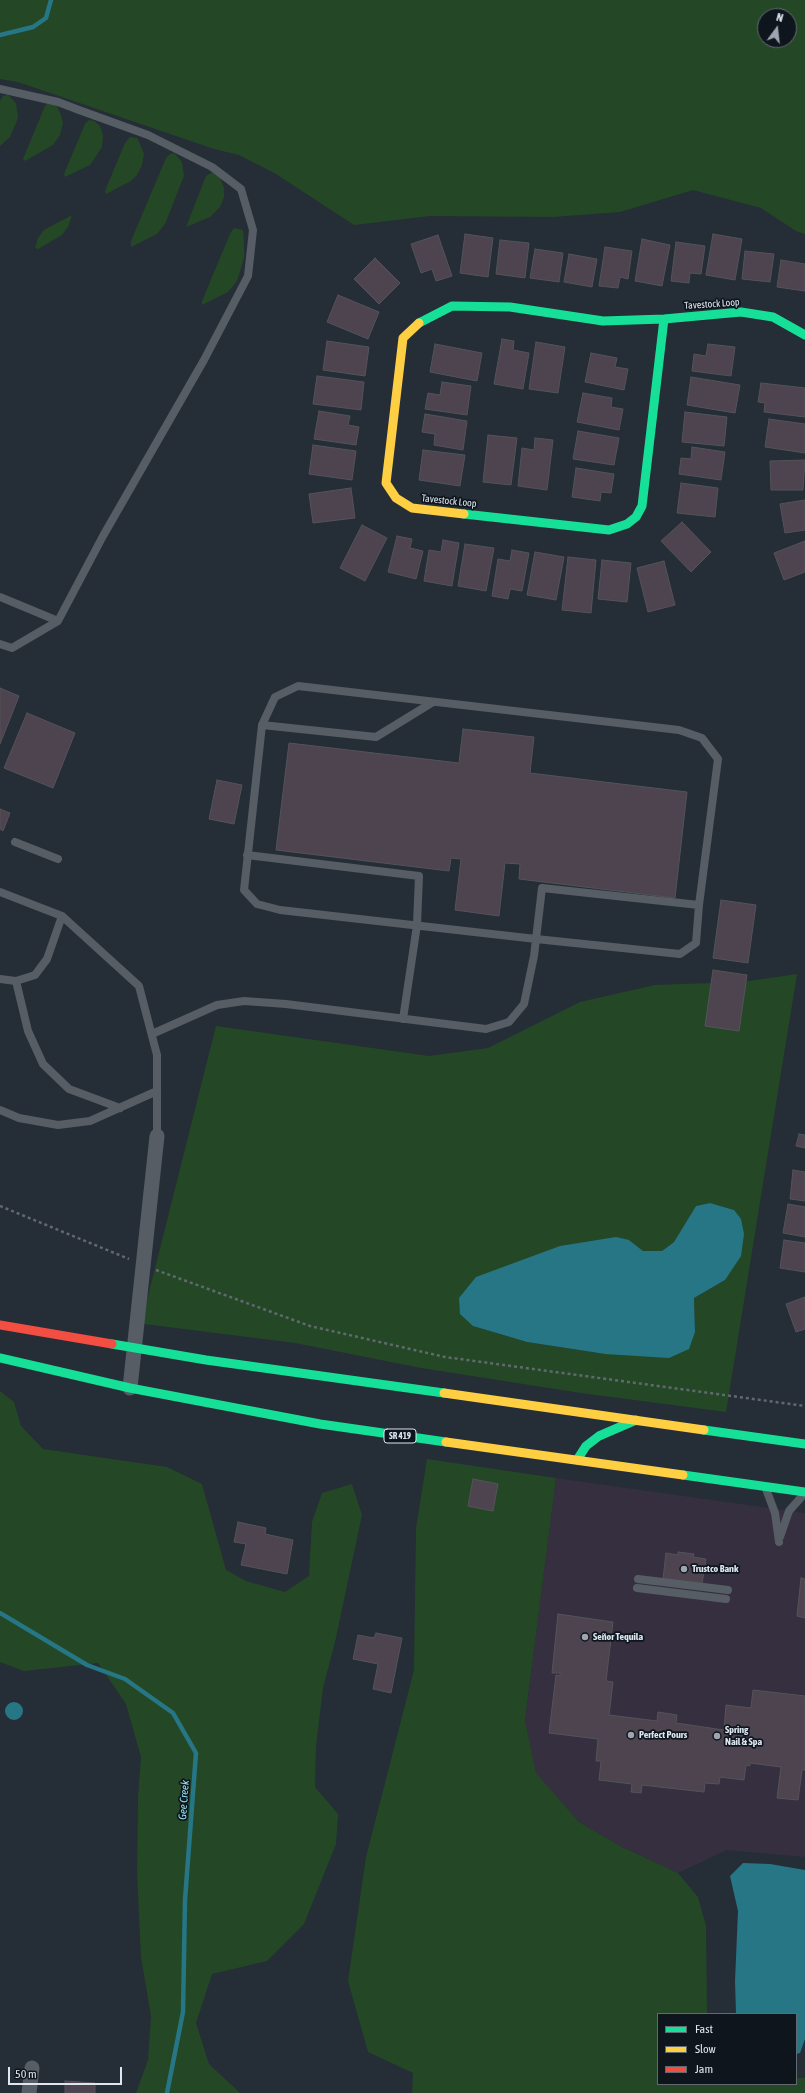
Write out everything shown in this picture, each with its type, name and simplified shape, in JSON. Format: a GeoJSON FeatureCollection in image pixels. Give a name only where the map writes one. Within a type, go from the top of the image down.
{"type":"FeatureCollection","features":[{"type":"Feature","properties":{"kind":"main road","name":"Tavestock Loop"},"geometry":{"type":"LineString","coordinates":[[664,319],[642,506],[636,517],[627,524],[610,530],[412,508],[396,498],[386,483],[403,338],[420,322],[452,306],[510,307],[603,321],[664,319],[741,312],[773,317],[805,335]]}},
{"type":"Feature","properties":{"kind":"main road"},"geometry":{"type":"LineString","coordinates":[[0,1325],[133,1348],[376,1385],[805,1444]]}},
{"type":"Feature","properties":{"kind":"main road","name":"SR 419"},"geometry":{"type":"LineString","coordinates":[[0,1358],[130,1388],[320,1424],[805,1492]]}},
{"type":"Feature","properties":{"kind":"main road"},"geometry":{"type":"LineString","coordinates":[[577,1460],[586,1446],[598,1436],[636,1420]]}},
{"type":"Feature","properties":{"kind":"street"},"geometry":{"type":"LineString","coordinates":[[130,1388],[133,1348],[157,1136]]}},
{"type":"Feature","properties":{"kind":"street"},"geometry":{"type":"LineString","coordinates":[[29,2093],[32,2068]]}},
{"type":"Feature","properties":{"kind":"lane"},"geometry":{"type":"LineString","coordinates":[[0,89],[58,102],[148,135],[212,167],[241,189],[253,230],[248,276],[204,360],[103,536],[58,621],[12,648],[0,644]]}},
{"type":"Feature","properties":{"kind":"lane"},"geometry":{"type":"LineString","coordinates":[[0,597],[58,621]]}},
{"type":"Feature","properties":{"kind":"lane"},"geometry":{"type":"LineString","coordinates":[[298,686],[434,702],[679,730],[702,738],[718,759],[699,905],[696,942],[680,954],[280,910],[257,904],[244,890],[247,855],[262,725],[275,697],[298,686]]}},
{"type":"Feature","properties":{"kind":"lane"},"geometry":{"type":"LineString","coordinates":[[262,725],[376,737],[434,702]]}},
{"type":"Feature","properties":{"kind":"lane"},"geometry":{"type":"LineString","coordinates":[[15,842],[58,859]]}},
{"type":"Feature","properties":{"kind":"lane"},"geometry":{"type":"LineString","coordinates":[[247,855],[419,876],[416,925],[403,1019]]}},
{"type":"Feature","properties":{"kind":"lane"},"geometry":{"type":"LineString","coordinates":[[152,1034],[217,1005],[244,1001],[486,1029],[509,1022],[524,1004],[536,939],[542,888],[699,905]]}},
{"type":"Feature","properties":{"kind":"lane"},"geometry":{"type":"LineString","coordinates":[[0,892],[62,916],[139,986],[157,1055],[157,1136]]}},
{"type":"Feature","properties":{"kind":"lane"},"geometry":{"type":"LineString","coordinates":[[0,979],[16,981],[35,974],[47,959],[62,916]]}},
{"type":"Feature","properties":{"kind":"lane"},"geometry":{"type":"LineString","coordinates":[[16,981],[28,1031],[43,1064],[69,1089],[120,1108]]}},
{"type":"Feature","properties":{"kind":"lane"},"geometry":{"type":"LineString","coordinates":[[0,1110],[19,1118],[58,1125],[90,1120],[157,1091]]}},
{"type":"Feature","properties":{"kind":"lane"},"geometry":{"type":"LineString","coordinates":[[765,1486],[774,1508],[778,1542],[789,1511],[805,1492]]}},
{"type":"Feature","properties":{"kind":"lane"},"geometry":{"type":"LineString","coordinates":[[638,1579],[728,1590]]}},
{"type":"Feature","properties":{"kind":"lane"},"geometry":{"type":"LineString","coordinates":[[637,1588],[726,1599]]}},
{"type":"Feature","properties":{"kind":"path"},"geometry":{"type":"LineString","coordinates":[[0,1206],[129,1259]]}},
{"type":"Feature","properties":{"kind":"path"},"geometry":{"type":"LineString","coordinates":[[157,1270],[310,1326],[445,1357],[805,1406]]}},
{"type":"Feature","properties":{"kind":"shaded area"},"geometry":{"type":"Polygon","coordinates":[[[556,1478],[805,1513],[805,1857],[727,1850],[678,1873],[620,1846],[579,1822],[536,1774],[525,1720],[556,1478]]]}},
{"type":"Feature","properties":{"kind":"green space"},"geometry":{"type":"Polygon","coordinates":[[[0,0],[805,0],[805,234],[796,231],[761,208],[693,190],[620,212],[553,217],[430,216],[354,225],[276,174],[239,155],[214,149],[18,82],[0,79],[0,0]]]}},
{"type":"Feature","properties":{"kind":"green space"},"geometry":{"type":"Polygon","coordinates":[[[8,95],[16,103],[18,118],[10,137],[0,146],[0,101],[3,96],[8,95]]]}},
{"type":"Feature","properties":{"kind":"green space"},"geometry":{"type":"Polygon","coordinates":[[[48,103],[57,106],[61,115],[63,123],[60,135],[53,145],[25,161],[23,159],[45,106],[48,103]]]}},
{"type":"Feature","properties":{"kind":"green space"},"geometry":{"type":"Polygon","coordinates":[[[89,120],[94,121],[100,126],[103,135],[102,147],[90,165],[65,177],[64,174],[85,124],[89,120]]]}},
{"type":"Feature","properties":{"kind":"green space"},"geometry":{"type":"Polygon","coordinates":[[[130,137],[137,138],[139,142],[144,154],[142,165],[137,175],[131,181],[106,194],[105,191],[125,143],[130,137]]]}},
{"type":"Feature","properties":{"kind":"green space"},"geometry":{"type":"Polygon","coordinates":[[[174,153],[182,162],[184,176],[165,224],[157,234],[131,247],[131,241],[166,158],[170,154],[174,153]]]}},
{"type":"Feature","properties":{"kind":"green space"},"geometry":{"type":"Polygon","coordinates":[[[213,172],[220,177],[224,188],[224,197],[220,207],[210,217],[186,227],[206,176],[213,172]]]}},
{"type":"Feature","properties":{"kind":"green space"},"geometry":{"type":"Polygon","coordinates":[[[72,215],[68,227],[62,235],[38,249],[35,248],[38,238],[44,230],[72,215]]]}},
{"type":"Feature","properties":{"kind":"green space"},"geometry":{"type":"Polygon","coordinates":[[[234,228],[243,230],[244,243],[244,258],[237,281],[228,292],[202,305],[202,301],[230,234],[234,228]]]}},
{"type":"Feature","properties":{"kind":"green space"},"geometry":{"type":"Polygon","coordinates":[[[797,974],[726,1412],[581,1393],[421,1368],[295,1343],[144,1324],[147,1300],[216,1026],[429,1056],[488,1048],[580,1002],[655,985],[742,982],[797,974]],[[710,1203],[696,1206],[674,1242],[662,1251],[643,1251],[629,1240],[473,1326],[527,1342],[605,1354],[695,1332],[694,1298],[725,1280],[734,1210],[710,1203]]]}},
{"type":"Feature","properties":{"kind":"green space"},"geometry":{"type":"Polygon","coordinates":[[[0,1391],[14,1402],[21,1426],[43,1449],[167,1467],[202,1484],[226,1570],[246,1581],[285,1592],[309,1576],[312,1522],[322,1493],[352,1484],[362,1515],[335,1642],[323,1688],[316,1746],[315,1787],[338,1814],[336,1844],[304,1924],[267,1961],[212,1974],[196,2023],[209,2064],[240,2093],[136,2093],[148,2060],[151,2016],[141,1957],[137,1873],[138,1798],[141,1757],[126,1704],[98,1663],[24,1671],[0,1662],[0,1391]]]}},
{"type":"Feature","properties":{"kind":"green space"},"geometry":{"type":"Polygon","coordinates":[[[427,1459],[556,1478],[525,1720],[536,1773],[579,1822],[620,1846],[678,1873],[698,1897],[706,1926],[707,2013],[657,2013],[657,2085],[797,2085],[797,2078],[805,2078],[805,2093],[412,2093],[413,2073],[368,2052],[348,1981],[366,1857],[414,1670],[416,1528],[427,1459]]]}},
{"type":"Feature","properties":{"kind":"water"},"geometry":{"type":"Polygon","coordinates":[[[710,1203],[734,1210],[741,1219],[744,1234],[741,1256],[725,1280],[694,1298],[695,1332],[689,1349],[669,1358],[605,1354],[527,1342],[473,1326],[460,1314],[459,1298],[476,1277],[560,1246],[616,1237],[629,1240],[643,1251],[662,1251],[674,1242],[696,1206],[710,1203]]]}},
{"type":"Feature","properties":{"kind":"water"},"geometry":{"type":"Polygon","coordinates":[[[10,1702],[18,1702],[23,1707],[21,1718],[18,1720],[10,1720],[5,1715],[5,1707],[10,1702]]]}},
{"type":"Feature","properties":{"kind":"water"},"geometry":{"type":"Polygon","coordinates":[[[743,1863],[770,1864],[805,1870],[805,2039],[800,2053],[797,2054],[797,2013],[736,2013],[735,1981],[738,1911],[730,1876],[743,1863]]]}},
{"type":"Feature","properties":{"kind":"building"},"geometry":{"type":"Polygon","coordinates":[[[465,234],[493,238],[488,277],[460,273],[465,234]]]}},
{"type":"Feature","properties":{"kind":"building"},"geometry":{"type":"Polygon","coordinates":[[[713,234],[742,239],[735,280],[706,275],[713,234]]]}},
{"type":"Feature","properties":{"kind":"building"},"geometry":{"type":"Polygon","coordinates":[[[438,235],[452,276],[436,281],[432,269],[421,273],[411,244],[438,235]]]}},
{"type":"Feature","properties":{"kind":"building"},"geometry":{"type":"Polygon","coordinates":[[[642,239],[670,245],[662,286],[635,281],[642,239]]]}},
{"type":"Feature","properties":{"kind":"building"},"geometry":{"type":"Polygon","coordinates":[[[500,240],[529,243],[525,278],[496,274],[500,240]]]}},
{"type":"Feature","properties":{"kind":"building"},"geometry":{"type":"Polygon","coordinates":[[[676,242],[705,246],[701,274],[690,273],[689,283],[671,281],[676,242]]]}},
{"type":"Feature","properties":{"kind":"building"},"geometry":{"type":"Polygon","coordinates":[[[605,247],[632,251],[628,279],[620,277],[618,288],[599,286],[605,247]]]}},
{"type":"Feature","properties":{"kind":"building"},"geometry":{"type":"Polygon","coordinates":[[[535,249],[563,253],[559,282],[530,278],[535,249]]]}},
{"type":"Feature","properties":{"kind":"building"},"geometry":{"type":"Polygon","coordinates":[[[745,251],[774,254],[770,282],[742,279],[745,251]]]}},
{"type":"Feature","properties":{"kind":"building"},"geometry":{"type":"Polygon","coordinates":[[[569,254],[597,259],[592,287],[564,282],[569,254]]]}},
{"type":"Feature","properties":{"kind":"building"},"geometry":{"type":"Polygon","coordinates":[[[375,258],[400,283],[379,304],[354,279],[375,258]]]}},
{"type":"Feature","properties":{"kind":"building"},"geometry":{"type":"Polygon","coordinates":[[[781,260],[805,264],[805,291],[777,287],[781,260]]]}},
{"type":"Feature","properties":{"kind":"building"},"geometry":{"type":"Polygon","coordinates":[[[338,295],[379,312],[368,339],[327,322],[338,295]]]}},
{"type":"Feature","properties":{"kind":"building"},"geometry":{"type":"Polygon","coordinates":[[[502,339],[514,341],[513,350],[529,353],[523,389],[494,384],[502,339]]]}},
{"type":"Feature","properties":{"kind":"building"},"geometry":{"type":"Polygon","coordinates":[[[327,341],[369,347],[365,376],[323,370],[327,341]]]}},
{"type":"Feature","properties":{"kind":"building"},"geometry":{"type":"Polygon","coordinates":[[[536,342],[565,347],[558,393],[529,389],[536,342]]]}},
{"type":"Feature","properties":{"kind":"building"},"geometry":{"type":"Polygon","coordinates":[[[435,344],[482,353],[477,381],[430,372],[435,344]]]}},
{"type":"Feature","properties":{"kind":"building"},"geometry":{"type":"Polygon","coordinates":[[[708,344],[735,347],[731,376],[692,371],[694,354],[706,356],[708,344]]]}},
{"type":"Feature","properties":{"kind":"building"},"geometry":{"type":"Polygon","coordinates":[[[591,353],[617,358],[615,367],[628,369],[624,390],[585,382],[591,353]]]}},
{"type":"Feature","properties":{"kind":"building"},"geometry":{"type":"Polygon","coordinates":[[[317,376],[364,382],[361,410],[313,404],[317,376]]]}},
{"type":"Feature","properties":{"kind":"building"},"geometry":{"type":"Polygon","coordinates":[[[691,377],[740,385],[735,413],[687,405],[691,377]]]}},
{"type":"Feature","properties":{"kind":"building"},"geometry":{"type":"Polygon","coordinates":[[[442,382],[471,386],[467,415],[425,409],[428,393],[440,395],[442,382]]]}},
{"type":"Feature","properties":{"kind":"building"},"geometry":{"type":"Polygon","coordinates":[[[761,383],[805,388],[805,417],[764,412],[765,403],[758,402],[761,383]]]}},
{"type":"Feature","properties":{"kind":"building"},"geometry":{"type":"Polygon","coordinates":[[[583,393],[612,398],[611,407],[623,409],[619,430],[577,422],[583,393]]]}},
{"type":"Feature","properties":{"kind":"building"},"geometry":{"type":"Polygon","coordinates":[[[319,411],[350,416],[348,425],[359,427],[356,445],[314,439],[319,411]]]}},
{"type":"Feature","properties":{"kind":"building"},"geometry":{"type":"Polygon","coordinates":[[[685,412],[727,417],[724,446],[682,442],[685,412]]]}},
{"type":"Feature","properties":{"kind":"building"},"geometry":{"type":"Polygon","coordinates":[[[425,414],[467,421],[463,450],[434,445],[435,434],[422,432],[425,414]]]}},
{"type":"Feature","properties":{"kind":"building"},"geometry":{"type":"Polygon","coordinates":[[[769,419],[805,424],[805,453],[765,447],[769,419]]]}},
{"type":"Feature","properties":{"kind":"building"},"geometry":{"type":"Polygon","coordinates":[[[578,431],[619,438],[614,465],[573,459],[578,431]]]}},
{"type":"Feature","properties":{"kind":"building"},"geometry":{"type":"Polygon","coordinates":[[[488,435],[517,438],[511,485],[483,482],[488,435]]]}},
{"type":"Feature","properties":{"kind":"building"},"geometry":{"type":"Polygon","coordinates":[[[535,438],[553,440],[547,490],[518,486],[522,448],[534,450],[535,438]]]}},
{"type":"Feature","properties":{"kind":"building"},"geometry":{"type":"Polygon","coordinates":[[[313,445],[356,451],[352,480],[309,474],[313,445]]]}},
{"type":"Feature","properties":{"kind":"building"},"geometry":{"type":"Polygon","coordinates":[[[692,447],[725,452],[721,480],[679,474],[681,458],[691,459],[692,447]]]}},
{"type":"Feature","properties":{"kind":"building"},"geometry":{"type":"Polygon","coordinates":[[[423,450],[465,455],[460,486],[419,480],[423,450]]]}},
{"type":"Feature","properties":{"kind":"building"},"geometry":{"type":"Polygon","coordinates":[[[805,460],[803,490],[771,490],[770,461],[805,460]]]}},
{"type":"Feature","properties":{"kind":"building"},"geometry":{"type":"Polygon","coordinates":[[[576,468],[614,474],[611,493],[601,492],[600,501],[572,497],[576,468]]]}},
{"type":"Feature","properties":{"kind":"building"},"geometry":{"type":"Polygon","coordinates":[[[681,483],[718,488],[715,517],[677,513],[681,483]]]}},
{"type":"Feature","properties":{"kind":"building"},"geometry":{"type":"Polygon","coordinates":[[[351,488],[355,518],[313,523],[309,494],[351,488]]]}},
{"type":"Feature","properties":{"kind":"building"},"geometry":{"type":"Polygon","coordinates":[[[805,500],[805,530],[785,533],[780,504],[805,500]]]}},
{"type":"Feature","properties":{"kind":"building"},"geometry":{"type":"Polygon","coordinates":[[[682,522],[711,552],[691,572],[661,541],[682,522]]]}},
{"type":"Feature","properties":{"kind":"building"},"geometry":{"type":"Polygon","coordinates":[[[362,525],[387,538],[365,581],[340,568],[362,525]]]}},
{"type":"Feature","properties":{"kind":"building"},"geometry":{"type":"Polygon","coordinates":[[[397,536],[412,539],[410,548],[423,551],[416,579],[388,572],[397,536]]]}},
{"type":"Feature","properties":{"kind":"building"},"geometry":{"type":"Polygon","coordinates":[[[443,540],[459,543],[452,586],[424,581],[429,550],[441,552],[443,540]]]}},
{"type":"Feature","properties":{"kind":"building"},"geometry":{"type":"Polygon","coordinates":[[[805,541],[805,572],[784,580],[774,553],[805,541]]]}},
{"type":"Feature","properties":{"kind":"building"},"geometry":{"type":"Polygon","coordinates":[[[465,544],[494,548],[486,591],[458,586],[465,544]]]}},
{"type":"Feature","properties":{"kind":"building"},"geometry":{"type":"Polygon","coordinates":[[[512,550],[529,553],[522,591],[510,589],[508,599],[492,596],[498,559],[510,561],[512,550]]]}},
{"type":"Feature","properties":{"kind":"building"},"geometry":{"type":"Polygon","coordinates":[[[535,552],[564,557],[556,600],[527,595],[535,552]]]}},
{"type":"Feature","properties":{"kind":"building"},"geometry":{"type":"Polygon","coordinates":[[[568,557],[596,560],[591,613],[562,610],[568,557]]]}},
{"type":"Feature","properties":{"kind":"building"},"geometry":{"type":"Polygon","coordinates":[[[602,560],[631,563],[627,602],[598,599],[602,560]]]}},
{"type":"Feature","properties":{"kind":"building"},"geometry":{"type":"Polygon","coordinates":[[[664,561],[675,605],[648,612],[637,568],[664,561]]]}},
{"type":"Feature","properties":{"kind":"building"},"geometry":{"type":"Polygon","coordinates":[[[0,688],[19,696],[0,744],[0,688]]]}},
{"type":"Feature","properties":{"kind":"building"},"geometry":{"type":"Polygon","coordinates":[[[27,713],[75,733],[53,788],[4,768],[27,713]]]}},
{"type":"Feature","properties":{"kind":"building"},"geometry":{"type":"Polygon","coordinates":[[[463,729],[534,737],[530,773],[687,792],[675,898],[519,879],[520,864],[505,863],[499,916],[455,910],[461,859],[451,858],[449,871],[276,850],[289,743],[459,763],[463,729]]]}},
{"type":"Feature","properties":{"kind":"building"},"geometry":{"type":"Polygon","coordinates":[[[217,780],[242,785],[234,824],[209,819],[217,780]]]}},
{"type":"Feature","properties":{"kind":"building"},"geometry":{"type":"Polygon","coordinates":[[[0,809],[10,813],[3,831],[0,829],[0,809]]]}},
{"type":"Feature","properties":{"kind":"building"},"geometry":{"type":"Polygon","coordinates":[[[721,900],[756,905],[748,963],[713,958],[721,900]]]}},
{"type":"Feature","properties":{"kind":"building"},"geometry":{"type":"Polygon","coordinates":[[[713,970],[747,975],[739,1031],[705,1026],[713,970]]]}},
{"type":"Feature","properties":{"kind":"building"},"geometry":{"type":"Polygon","coordinates":[[[799,1134],[805,1135],[805,1148],[796,1146],[799,1134]]]}},
{"type":"Feature","properties":{"kind":"building"},"geometry":{"type":"Polygon","coordinates":[[[793,1170],[805,1172],[805,1201],[790,1199],[793,1170]]]}},
{"type":"Feature","properties":{"kind":"building"},"geometry":{"type":"Polygon","coordinates":[[[788,1204],[805,1207],[805,1237],[783,1233],[788,1204]]]}},
{"type":"Feature","properties":{"kind":"building"},"geometry":{"type":"Polygon","coordinates":[[[784,1240],[805,1243],[805,1272],[780,1268],[784,1240]]]}},
{"type":"Feature","properties":{"kind":"building"},"geometry":{"type":"Polygon","coordinates":[[[805,1297],[805,1329],[796,1332],[786,1304],[805,1297]]]}},
{"type":"Feature","properties":{"kind":"building"},"geometry":{"type":"Polygon","coordinates":[[[473,1479],[498,1484],[493,1511],[468,1506],[473,1479]]]}},
{"type":"Feature","properties":{"kind":"building"},"geometry":{"type":"Polygon","coordinates":[[[238,1522],[266,1528],[265,1534],[293,1540],[287,1574],[241,1565],[246,1544],[234,1542],[238,1522]]]}},
{"type":"Feature","properties":{"kind":"building","name":"Trustco Bank"},"geometry":{"type":"Polygon","coordinates":[[[678,1552],[694,1554],[693,1557],[706,1559],[702,1584],[663,1579],[666,1553],[678,1555],[678,1552]]]}},
{"type":"Feature","properties":{"kind":"building"},"geometry":{"type":"Polygon","coordinates":[[[801,1578],[805,1579],[805,1618],[797,1616],[801,1578]]]}},
{"type":"Feature","properties":{"kind":"building"},"geometry":{"type":"Polygon","coordinates":[[[558,1614],[613,1622],[606,1681],[613,1682],[609,1715],[657,1721],[658,1712],[677,1715],[676,1723],[724,1730],[726,1705],[751,1708],[753,1690],[805,1696],[805,1770],[802,1770],[798,1800],[777,1798],[781,1767],[750,1763],[750,1766],[746,1765],[744,1780],[720,1777],[719,1784],[705,1783],[704,1792],[642,1785],[641,1793],[631,1792],[632,1784],[599,1780],[601,1761],[596,1761],[598,1739],[549,1733],[556,1675],[560,1676],[560,1673],[552,1673],[558,1614]]]}},
{"type":"Feature","properties":{"kind":"building"},"geometry":{"type":"Polygon","coordinates":[[[376,1633],[402,1638],[391,1693],[373,1689],[378,1664],[353,1659],[358,1635],[374,1638],[376,1633]]]}},
{"type":"Feature","properties":{"kind":"building"},"geometry":{"type":"Polygon","coordinates":[[[65,2081],[95,2083],[95,2093],[65,2093],[65,2081]]]}},
{"type":"Feature","properties":{"kind":"waterway","name":"Gee Creek"},"geometry":{"type":"LineString","coordinates":[[0,35],[33,27],[46,18],[51,0]]}},
{"type":"Feature","properties":{"kind":"waterway","name":"Gee Creek"},"geometry":{"type":"LineString","coordinates":[[0,1613],[87,1665],[125,1679],[173,1713],[196,1753],[185,1900],[183,2012],[167,2093]]}},
{"type":"Feature","properties":{"kind":"traffic: fast"},"geometry":{"type":"LineString","coordinates":[[419,323],[452,306],[510,307],[603,321],[664,319],[741,312],[773,317],[805,335]]}},
{"type":"Feature","properties":{"kind":"traffic: fast"},"geometry":{"type":"LineString","coordinates":[[464,514],[609,530],[627,524],[636,517],[642,506],[664,319]]}},
{"type":"Feature","properties":{"kind":"traffic: fast"},"geometry":{"type":"LineString","coordinates":[[112,1344],[206,1360],[444,1393]]}},
{"type":"Feature","properties":{"kind":"traffic: fast"},"geometry":{"type":"LineString","coordinates":[[0,1358],[130,1388],[320,1424],[446,1442]]}},
{"type":"Feature","properties":{"kind":"traffic: fast"},"geometry":{"type":"LineString","coordinates":[[577,1460],[586,1446],[599,1436],[636,1420]]}},
{"type":"Feature","properties":{"kind":"traffic: fast"},"geometry":{"type":"LineString","coordinates":[[704,1430],[805,1444]]}},
{"type":"Feature","properties":{"kind":"traffic: fast"},"geometry":{"type":"LineString","coordinates":[[683,1475],[805,1492]]}},
{"type":"Feature","properties":{"kind":"traffic: slow"},"geometry":{"type":"LineString","coordinates":[[419,323],[403,338],[386,483],[396,498],[412,508],[464,514]]}},
{"type":"Feature","properties":{"kind":"traffic: slow"},"geometry":{"type":"LineString","coordinates":[[444,1393],[704,1430]]}},
{"type":"Feature","properties":{"kind":"traffic: slow"},"geometry":{"type":"LineString","coordinates":[[446,1442],[683,1475]]}},
{"type":"Feature","properties":{"kind":"traffic: jam"},"geometry":{"type":"LineString","coordinates":[[0,1325],[112,1344]]}},
{"type":"Feature","properties":{"kind":"place","name":"Trustco Bank"},"geometry":{"type":"Point","coordinates":[684,1569]}},
{"type":"Feature","properties":{"kind":"place","name":"Señor Tequila"},"geometry":{"type":"Point","coordinates":[585,1637]}},
{"type":"Feature","properties":{"kind":"place","name":"Perfect Pours"},"geometry":{"type":"Point","coordinates":[631,1735]}},
{"type":"Feature","properties":{"kind":"place","name":"Spring Nail & Spa"},"geometry":{"type":"Point","coordinates":[717,1736]}}]}
